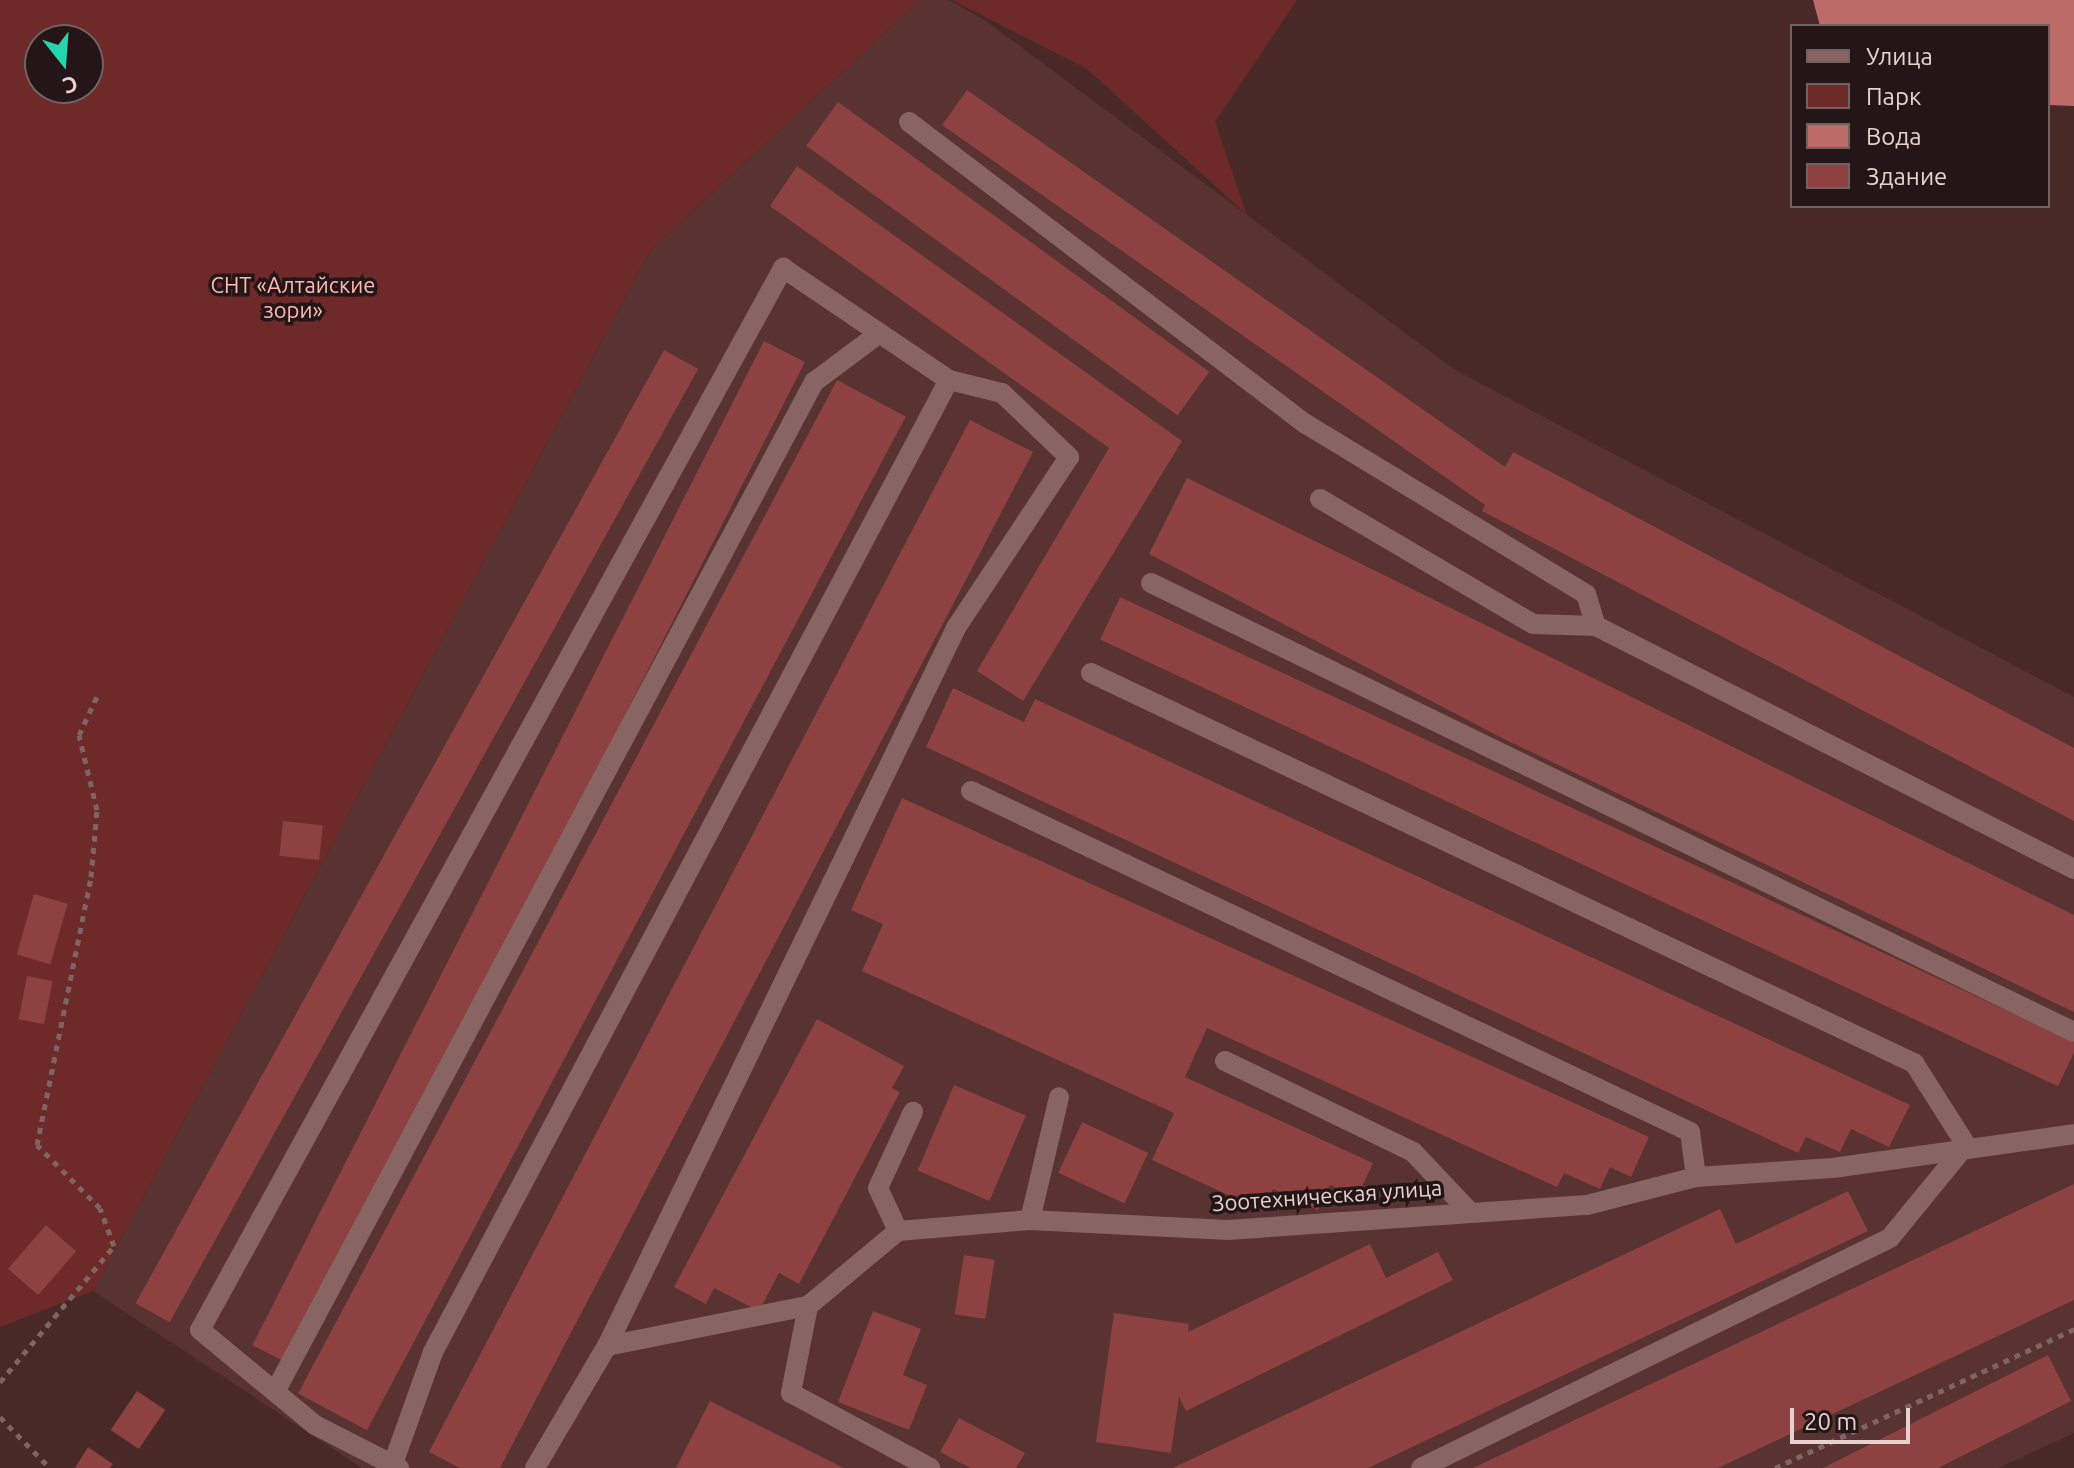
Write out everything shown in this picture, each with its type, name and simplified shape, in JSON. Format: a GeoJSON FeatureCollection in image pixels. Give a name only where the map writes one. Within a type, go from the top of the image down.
{"type":"FeatureCollection","features":[{"type":"Feature","properties":{"kind":"street"},"geometry":{"type":"LineString","coordinates":[[909,122],[1306,424],[1586,594],[1596,626]]}},
{"type":"Feature","properties":{"kind":"street"},"geometry":{"type":"LineString","coordinates":[[535,1468],[607,1346],[956,628],[1069,457],[1002,393],[949,380],[877,335],[783,268],[200,1330],[315,1425],[396,1464],[433,1352],[949,380]]}},
{"type":"Feature","properties":{"kind":"street"},"geometry":{"type":"LineString","coordinates":[[276,1390],[814,382],[877,335]]}},
{"type":"Feature","properties":{"kind":"street"},"geometry":{"type":"LineString","coordinates":[[1320,499],[1533,624],[1596,626],[2074,869]]}},
{"type":"Feature","properties":{"kind":"street"},"geometry":{"type":"LineString","coordinates":[[1151,583],[2074,1032]]}},
{"type":"Feature","properties":{"kind":"street"},"geometry":{"type":"LineString","coordinates":[[1091,673],[1914,1063],[1966,1145],[1890,1238],[1421,1468]]}},
{"type":"Feature","properties":{"kind":"street"},"geometry":{"type":"LineString","coordinates":[[971,791],[1690,1132],[1696,1177]]}},
{"type":"Feature","properties":{"kind":"street"},"geometry":{"type":"LineString","coordinates":[[1225,1061],[1413,1152],[1467,1209]]}},
{"type":"Feature","properties":{"kind":"street"},"geometry":{"type":"LineString","coordinates":[[1030,1220],[1059,1097]]}},
{"type":"Feature","properties":{"kind":"street"},"geometry":{"type":"LineString","coordinates":[[607,1346],[808,1306],[898,1231],[878,1188],[913,1112]]}},
{"type":"Feature","properties":{"kind":"street","name":"Зоотехническая улица"},"geometry":{"type":"LineString","coordinates":[[898,1231],[1030,1220],[1228,1230],[1467,1209],[1587,1205],[1696,1177],[1833,1168],[1966,1145],[2074,1134]]}},
{"type":"Feature","properties":{"kind":"street"},"geometry":{"type":"LineString","coordinates":[[808,1306],[791,1393],[930,1468]]}},
{"type":"Feature","properties":{"kind":"path"},"geometry":{"type":"LineString","coordinates":[[0,1382],[114,1246],[100,1208],[37,1145],[91,877],[97,810],[79,735],[98,694]]}},
{"type":"Feature","properties":{"kind":"path"},"geometry":{"type":"LineString","coordinates":[[1775,1468],[2074,1329]]}},
{"type":"Feature","properties":{"kind":"path"},"geometry":{"type":"LineString","coordinates":[[0,1417],[50,1468]]}},
{"type":"Feature","properties":{"kind":"shaded area"},"geometry":{"type":"Polygon","coordinates":[[[920,0],[949,0],[986,21],[1455,370],[2074,697],[2074,1433],[1998,1468],[362,1468],[93,1291],[650,251],[920,0]]]}},
{"type":"Feature","properties":{"kind":"green space","name":"СНТ «Алтайские зори»"},"geometry":{"type":"Polygon","coordinates":[[[0,0],[920,0],[650,251],[93,1291],[0,1327],[0,0]]]}},
{"type":"Feature","properties":{"kind":"green space"},"geometry":{"type":"Polygon","coordinates":[[[952,0],[1297,0],[1215,122],[1247,215],[1087,69],[952,0]]]}},
{"type":"Feature","properties":{"kind":"water"},"geometry":{"type":"Polygon","coordinates":[[[1813,0],[2074,0],[2074,106],[2050,105],[2050,24],[1819,24],[1813,0]]]}},
{"type":"Feature","properties":{"kind":"building"},"geometry":{"type":"Polygon","coordinates":[[[967,90],[1505,467],[1513,452],[2074,748],[2074,821],[1482,511],[1485,505],[942,125],[967,90]]]}},
{"type":"Feature","properties":{"kind":"building"},"geometry":{"type":"Polygon","coordinates":[[[838,102],[1209,372],[1178,415],[806,146],[838,102]]]}},
{"type":"Feature","properties":{"kind":"building"},"geometry":{"type":"Polygon","coordinates":[[[797,166],[1182,441],[1023,701],[977,671],[1109,448],[770,206],[797,166]]]}},
{"type":"Feature","properties":{"kind":"building"},"geometry":{"type":"Polygon","coordinates":[[[764,341],[805,362],[293,1366],[252,1345],[764,341]]]}},
{"type":"Feature","properties":{"kind":"building"},"geometry":{"type":"Polygon","coordinates":[[[664,350],[698,369],[170,1322],[136,1303],[664,350]]]}},
{"type":"Feature","properties":{"kind":"building"},"geometry":{"type":"Polygon","coordinates":[[[837,380],[906,417],[367,1430],[298,1394],[837,380]]]}},
{"type":"Feature","properties":{"kind":"building"},"geometry":{"type":"Polygon","coordinates":[[[970,420],[1033,452],[500,1468],[460,1468],[429,1452],[970,420]]]}},
{"type":"Feature","properties":{"kind":"building"},"geometry":{"type":"Polygon","coordinates":[[[1187,478],[2074,915],[2074,1012],[1504,739],[1149,554],[1187,478]]]}},
{"type":"Feature","properties":{"kind":"building"},"geometry":{"type":"Polygon","coordinates":[[[1120,597],[2074,1042],[2074,1052],[2058,1086],[1100,640],[1120,597]]]}},
{"type":"Feature","properties":{"kind":"building"},"geometry":{"type":"Polygon","coordinates":[[[953,688],[1024,722],[1035,699],[1910,1105],[1889,1147],[1851,1129],[1840,1152],[1806,1137],[1798,1153],[926,747],[953,688]]]}},
{"type":"Feature","properties":{"kind":"building"},"geometry":{"type":"Polygon","coordinates":[[[902,798],[1649,1137],[1631,1177],[1610,1167],[1600,1189],[1564,1173],[1557,1187],[1207,1028],[1185,1077],[1373,1163],[1357,1197],[1330,1185],[1318,1210],[1273,1189],[1263,1211],[1152,1160],[1174,1113],[862,971],[883,924],[851,910],[902,798]]]}},
{"type":"Feature","properties":{"kind":"building"},"geometry":{"type":"Polygon","coordinates":[[[283,821],[323,825],[319,860],[279,856],[283,821]]]}},
{"type":"Feature","properties":{"kind":"building"},"geometry":{"type":"Polygon","coordinates":[[[34,894],[68,904],[50,964],[17,955],[34,894]]]}},
{"type":"Feature","properties":{"kind":"building"},"geometry":{"type":"Polygon","coordinates":[[[27,976],[53,981],[44,1024],[19,1019],[27,976]]]}},
{"type":"Feature","properties":{"kind":"building"},"geometry":{"type":"Polygon","coordinates":[[[817,1019],[904,1066],[892,1088],[900,1092],[799,1284],[779,1273],[759,1311],[714,1288],[706,1304],[674,1287],[817,1019]]]}},
{"type":"Feature","properties":{"kind":"building"},"geometry":{"type":"Polygon","coordinates":[[[954,1085],[1026,1115],[989,1201],[918,1171],[954,1085]]]}},
{"type":"Feature","properties":{"kind":"building"},"geometry":{"type":"Polygon","coordinates":[[[1082,1122],[1148,1153],[1124,1204],[1058,1173],[1082,1122]]]}},
{"type":"Feature","properties":{"kind":"building"},"geometry":{"type":"Polygon","coordinates":[[[2074,1184],[2074,1300],[1718,1468],[1473,1468],[2074,1184]]]}},
{"type":"Feature","properties":{"kind":"building"},"geometry":{"type":"Polygon","coordinates":[[[1848,1191],[1868,1231],[1368,1468],[1173,1468],[1720,1209],[1736,1244],[1848,1191]]]}},
{"type":"Feature","properties":{"kind":"building"},"geometry":{"type":"Polygon","coordinates":[[[46,1225],[76,1251],[38,1295],[8,1269],[46,1225]]]}},
{"type":"Feature","properties":{"kind":"building"},"geometry":{"type":"Polygon","coordinates":[[[1370,1244],[1386,1278],[1438,1252],[1453,1280],[1186,1411],[1179,1397],[1171,1453],[1096,1442],[1114,1313],[1189,1324],[1188,1332],[1370,1244]]]}},
{"type":"Feature","properties":{"kind":"building"},"geometry":{"type":"Polygon","coordinates":[[[964,1255],[995,1260],[985,1319],[955,1314],[964,1255]]]}},
{"type":"Feature","properties":{"kind":"building"},"geometry":{"type":"Polygon","coordinates":[[[873,1311],[921,1329],[903,1375],[927,1385],[909,1430],[838,1402],[873,1311]]]}},
{"type":"Feature","properties":{"kind":"building"},"geometry":{"type":"Polygon","coordinates":[[[2048,1355],[2071,1401],[1938,1468],[1823,1468],[2048,1355]]]}},
{"type":"Feature","properties":{"kind":"building"},"geometry":{"type":"Polygon","coordinates":[[[137,1391],[165,1410],[139,1449],[111,1430],[137,1391]]]}},
{"type":"Feature","properties":{"kind":"building"},"geometry":{"type":"Polygon","coordinates":[[[710,1401],[844,1468],[676,1468],[710,1401]]]}},
{"type":"Feature","properties":{"kind":"building"},"geometry":{"type":"Polygon","coordinates":[[[959,1418],[1025,1453],[1016,1468],[970,1468],[940,1452],[959,1418]]]}},
{"type":"Feature","properties":{"kind":"building"},"geometry":{"type":"Polygon","coordinates":[[[88,1447],[113,1464],[110,1468],[75,1468],[88,1447]]]}}]}
